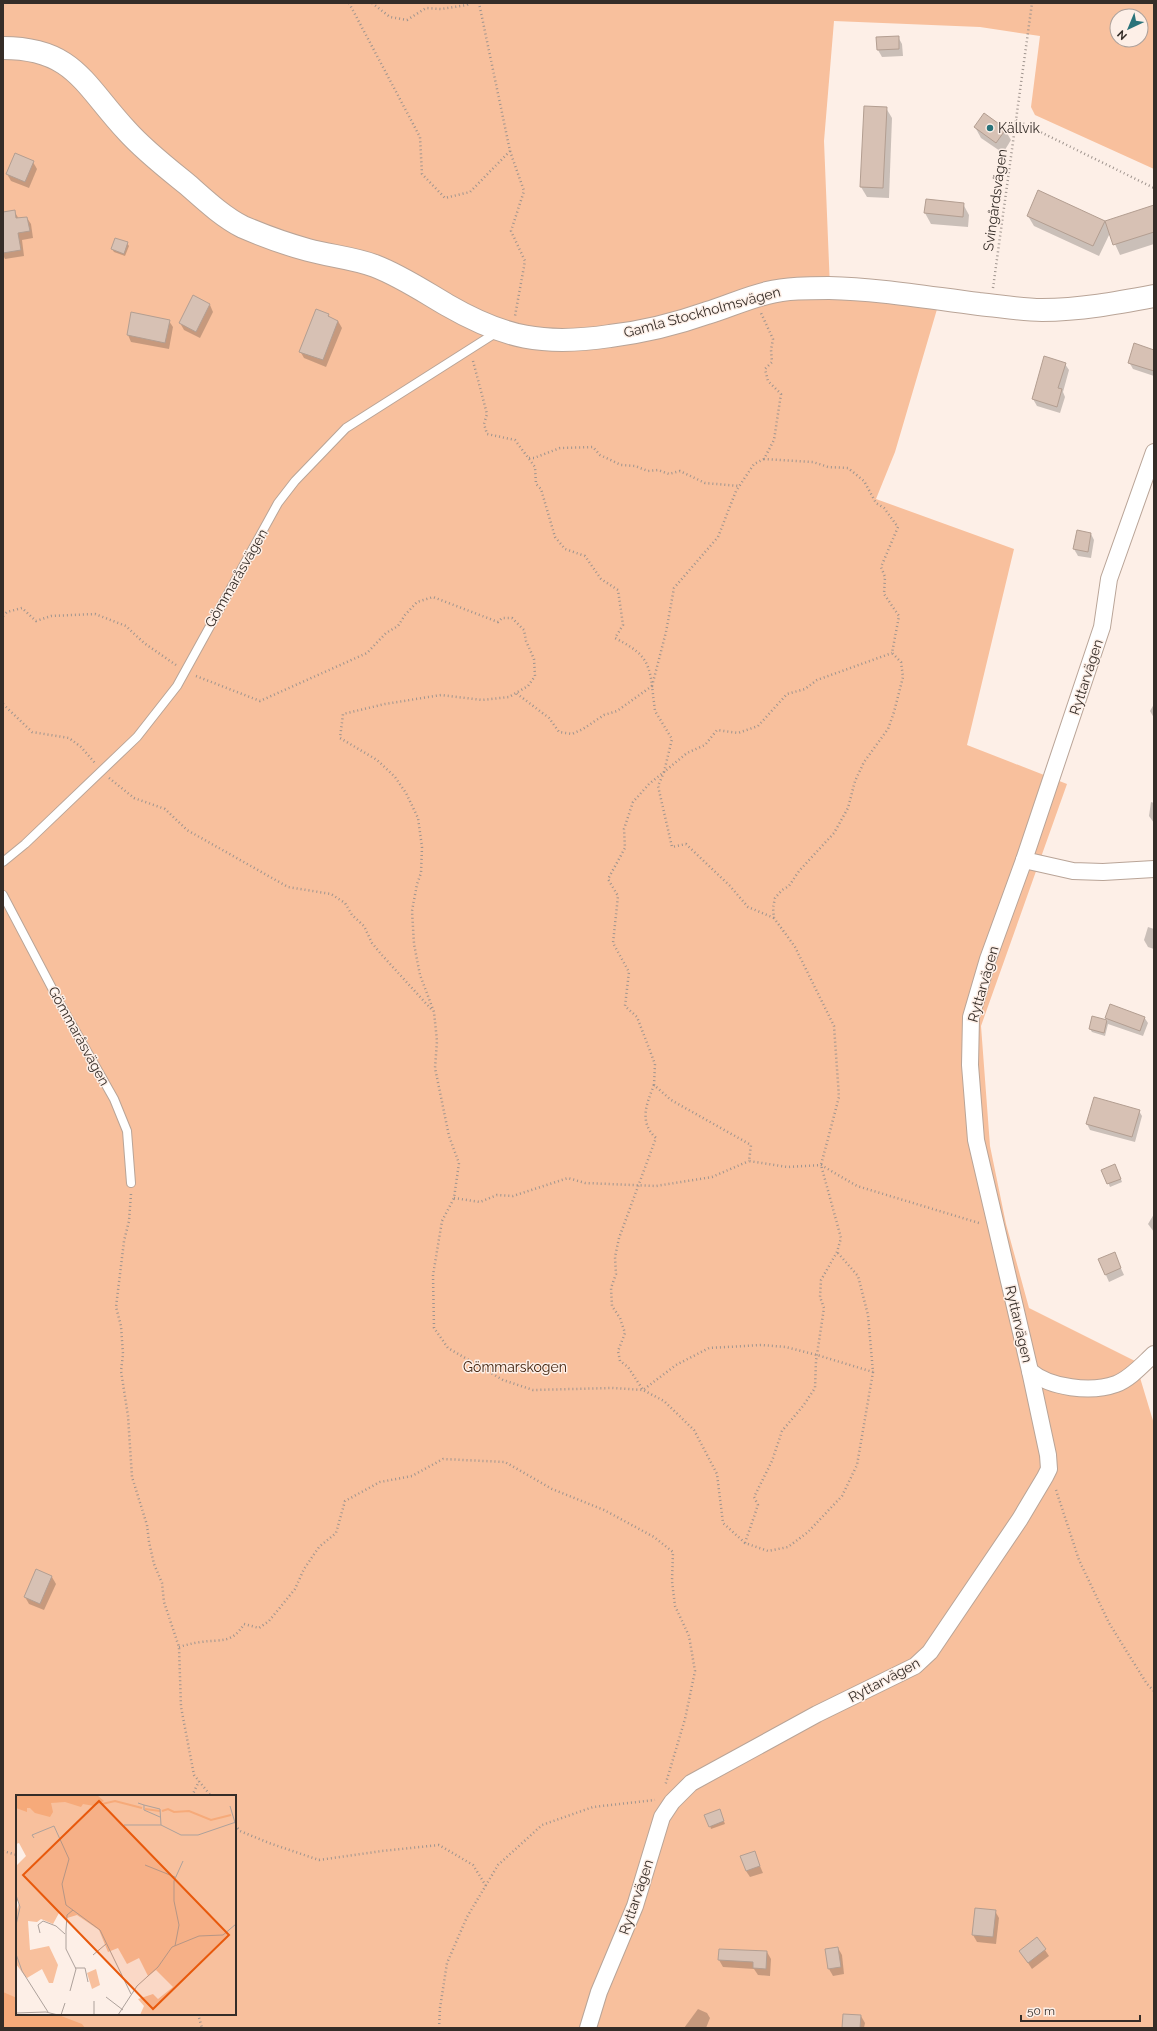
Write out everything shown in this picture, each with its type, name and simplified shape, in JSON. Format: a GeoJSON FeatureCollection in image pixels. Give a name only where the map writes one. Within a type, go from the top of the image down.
{"type":"FeatureCollection","features":[{"type":"Feature","properties":{"kind":"street","name":"Gamla Stockholmsvägen"},"geometry":{"type":"LineString","coordinates":[[3,48],[19,48],[50,54],[62,61],[83,80],[127,132],[144,148],[216,209],[239,225],[306,250],[372,265],[410,282],[472,319],[507,332],[534,339],[558,340],[605,337],[638,332],[708,313],[759,295],[793,289],[830,288],[876,291],[1018,309],[1056,309],[1103,306],[1154,296]]}},
{"type":"Feature","properties":{"kind":"street","name":"Ryttarvägen"},"geometry":{"type":"LineString","coordinates":[[588,2028],[599,1992],[635,1906],[662,1817],[677,1797],[691,1783],[817,1714],[915,1666],[924,1659],[1020,1518],[1049,1468],[1048,1455],[1030,1371],[976,1140],[970,1065],[970,1026],[986,965],[1024,860],[1102,627],[1109,579],[1154,452]]}},
{"type":"Feature","properties":{"kind":"street"},"geometry":{"type":"LineString","coordinates":[[1024,860],[1073,871],[1103,872],[1154,869]]}},
{"type":"Feature","properties":{"kind":"street"},"geometry":{"type":"LineString","coordinates":[[1030,1371],[1048,1381],[1068,1387],[1100,1387],[1116,1384],[1126,1379],[1154,1354]]}},
{"type":"Feature","properties":{"kind":"lane","name":"Gömmaråsvägen"},"geometry":{"type":"LineString","coordinates":[[3,862],[25,844],[137,737],[177,686],[278,503],[295,481],[346,428],[469,351],[507,332]]}},
{"type":"Feature","properties":{"kind":"lane","name":"Gömmaråsvägen"},"geometry":{"type":"LineString","coordinates":[[3,895],[63,1009],[114,1099],[127,1131],[131,1183]]}},
{"type":"Feature","properties":{"kind":"path"},"geometry":{"type":"LineString","coordinates":[[349,3],[420,137],[422,174],[445,198],[470,192],[510,151]]}},
{"type":"Feature","properties":{"kind":"path"},"geometry":{"type":"LineString","coordinates":[[372,3],[390,17],[407,20],[426,8],[441,9],[467,5],[470,3]]}},
{"type":"Feature","properties":{"kind":"path"},"geometry":{"type":"LineString","coordinates":[[479,3],[510,151],[524,191],[511,231],[525,261],[507,332]]}},
{"type":"Feature","properties":{"kind":"path","name":"Svingårdsvägen"},"geometry":{"type":"LineString","coordinates":[[990,305],[1032,3]]}},
{"type":"Feature","properties":{"kind":"path"},"geometry":{"type":"LineString","coordinates":[[1016,120],[1154,188]]}},
{"type":"Feature","properties":{"kind":"path"},"geometry":{"type":"LineString","coordinates":[[759,295],[759,308],[773,339],[771,350],[772,362],[765,369],[768,381],[781,394],[774,440],[764,459]]}},
{"type":"Feature","properties":{"kind":"path"},"geometry":{"type":"LineString","coordinates":[[469,351],[476,368],[487,414],[484,424],[487,434],[515,440],[535,466],[536,484],[541,490],[555,537],[565,549],[585,556],[601,579],[618,590],[623,625],[616,638],[638,650],[650,670],[655,711],[672,739],[664,772],[658,786],[672,847],[686,844],[730,886],[748,907],[774,918]]}},
{"type":"Feature","properties":{"kind":"path"},"geometry":{"type":"LineString","coordinates":[[529,457],[534,458],[560,448],[593,447],[600,455],[621,465],[635,466],[648,471],[658,470],[669,474],[680,471],[705,483],[740,486]]}},
{"type":"Feature","properties":{"kind":"path"},"geometry":{"type":"LineString","coordinates":[[516,693],[549,718],[559,732],[572,734],[604,715],[617,711],[652,686],[666,632],[674,588],[718,537],[740,486],[754,464],[764,459],[813,462],[828,467],[848,468],[864,482],[876,503],[884,508],[898,527],[881,567],[884,576],[884,594],[898,616],[892,653]]}},
{"type":"Feature","properties":{"kind":"path"},"geometry":{"type":"LineString","coordinates":[[3,616],[7,612],[22,608],[36,621],[51,616],[95,614],[126,626],[144,643],[185,671],[260,701],[367,653],[386,633],[398,626],[416,602],[433,597],[498,622],[502,618],[512,618],[524,630],[526,641],[534,659],[535,676],[528,686],[509,697],[482,700],[441,696],[386,704],[343,714],[340,738],[377,760],[395,777],[406,793],[418,818],[422,847],[422,873],[417,884],[412,911],[414,944],[420,975],[434,1012],[437,1041],[435,1068],[449,1136],[459,1162],[454,1198],[442,1221],[433,1275],[434,1328],[448,1348],[503,1380],[533,1390],[612,1388],[643,1390],[664,1401],[694,1430],[717,1474],[723,1523],[745,1544],[768,1551],[788,1547],[808,1532],[842,1496],[857,1464],[873,1372],[868,1315],[858,1276],[837,1252]]}},
{"type":"Feature","properties":{"kind":"path"},"geometry":{"type":"LineString","coordinates":[[643,1390],[628,1367],[620,1361],[618,1350],[625,1333],[620,1318],[612,1306],[611,1288],[616,1274],[615,1257],[619,1238],[656,1138],[648,1131],[645,1115],[648,1099],[654,1085],[655,1064],[637,1017],[625,1006],[629,972],[613,943],[618,896],[608,879],[625,848],[624,829],[633,802],[649,784],[688,753],[705,745],[717,730],[738,733],[758,726],[787,694],[805,689],[817,680],[892,653]]}},
{"type":"Feature","properties":{"kind":"path"},"geometry":{"type":"LineString","coordinates":[[745,1544],[758,1505],[754,1497],[772,1461],[782,1431],[803,1406],[815,1388],[817,1355],[824,1308],[820,1297],[821,1280],[837,1252],[841,1238],[822,1165],[839,1097],[834,1026],[795,947],[774,918],[773,908],[775,898],[782,890],[789,886],[799,871],[834,832],[848,808],[855,781],[864,762],[888,729],[894,712],[902,677],[901,662],[892,653]]}},
{"type":"Feature","properties":{"kind":"path"},"geometry":{"type":"LineString","coordinates":[[3,704],[32,732],[69,738],[75,742],[101,771],[134,798],[165,809],[188,830],[288,887],[331,894],[345,903],[352,916],[364,926],[372,943],[434,1012]]}},
{"type":"Feature","properties":{"kind":"path"},"geometry":{"type":"LineString","coordinates":[[654,1085],[671,1100],[751,1145],[749,1161]]}},
{"type":"Feature","properties":{"kind":"path"},"geometry":{"type":"LineString","coordinates":[[454,1198],[480,1202],[497,1195],[513,1196],[568,1178],[586,1183],[656,1186],[712,1177],[749,1161],[787,1167],[822,1165],[858,1186],[946,1212],[997,1230]]}},
{"type":"Feature","properties":{"kind":"path"},"geometry":{"type":"LineString","coordinates":[[131,1183],[129,1221],[124,1241],[116,1308],[121,1326],[123,1354],[121,1371],[128,1416],[132,1477],[147,1525],[154,1564],[162,1583],[164,1602],[179,1647],[181,1707],[194,1775],[210,1795]]}},
{"type":"Feature","properties":{"kind":"path"},"geometry":{"type":"LineString","coordinates":[[643,1390],[676,1365],[709,1348],[762,1345],[786,1347],[873,1372]]}},
{"type":"Feature","properties":{"kind":"path"},"geometry":{"type":"LineString","coordinates":[[179,1647],[200,1642],[227,1640],[239,1632],[244,1624],[259,1628],[269,1621],[295,1589],[304,1569],[319,1547],[336,1533],[345,1501],[380,1482],[412,1476],[443,1459],[505,1462],[552,1489],[617,1516],[654,1537],[673,1552],[672,1581],[675,1606],[689,1636],[695,1671],[685,1719],[661,1799]]}},
{"type":"Feature","properties":{"kind":"path"},"geometry":{"type":"LineString","coordinates":[[1049,1468],[1079,1560],[1109,1622],[1147,1684],[1154,1691]]}},
{"type":"Feature","properties":{"kind":"path"},"geometry":{"type":"LineString","coordinates":[[192,1795],[199,1781]]}},
{"type":"Feature","properties":{"kind":"path"},"geometry":{"type":"LineString","coordinates":[[439,2028],[440,2008],[448,1962],[467,1917],[498,1866],[542,1824],[593,1807],[677,1797]]}},
{"type":"Feature","properties":{"kind":"path"},"geometry":{"type":"LineString","coordinates":[[236,1825],[240,1830],[269,1843],[319,1860],[439,1845],[473,1865],[486,1886]]}},
{"type":"Feature","properties":{"kind":"path"},"geometry":{"type":"LineString","coordinates":[[3,1851],[16,1855]]}},
{"type":"Feature","properties":{"kind":"path"},"geometry":{"type":"LineString","coordinates":[[198,2015],[202,2028]]}},
{"type":"Feature","properties":{"kind":"green space","name":"Gömmarskogen"},"geometry":{"type":"Polygon","coordinates":[[[3,3],[1154,3],[1154,169],[1035,115],[1031,107],[1040,36],[980,27],[834,21],[824,141],[830,288],[940,299],[895,452],[876,499],[1014,549],[967,745],[1067,784],[981,1026],[990,1146],[1006,1224],[1029,1308],[1135,1361],[1154,1424],[1154,2028],[3,2028],[3,3]]]}},
{"type":"Feature","properties":{"kind":"shaded area"},"geometry":{"type":"Polygon","coordinates":[[[3,1992],[16,1998],[16,2015],[59,2015],[82,2024],[85,2028],[3,2028],[3,1992]]]}},
{"type":"Feature","properties":{"kind":"building"},"geometry":{"type":"Polygon","coordinates":[[[899,36],[899,49],[877,50],[876,37],[899,36]]]}},
{"type":"Feature","properties":{"kind":"building"},"geometry":{"type":"Polygon","coordinates":[[[864,106],[887,107],[883,188],[860,187],[864,106]]]}},
{"type":"Feature","properties":{"kind":"building","name":"Källvik"},"geometry":{"type":"Polygon","coordinates":[[[984,113],[1006,129],[996,143],[974,127],[984,113]]]}},
{"type":"Feature","properties":{"kind":"building"},"geometry":{"type":"Polygon","coordinates":[[[15,153],[34,161],[25,182],[6,174],[15,153]]]}},
{"type":"Feature","properties":{"kind":"building"},"geometry":{"type":"Polygon","coordinates":[[[1038,190],[1105,221],[1093,246],[1027,216],[1038,190]]]}},
{"type":"Feature","properties":{"kind":"building"},"geometry":{"type":"Polygon","coordinates":[[[926,199],[964,203],[963,217],[924,213],[926,199]]]}},
{"type":"Feature","properties":{"kind":"building"},"geometry":{"type":"Polygon","coordinates":[[[1154,205],[1154,232],[1113,245],[1105,221],[1154,205]]]}},
{"type":"Feature","properties":{"kind":"building"},"geometry":{"type":"Polygon","coordinates":[[[15,210],[16,218],[27,217],[30,231],[18,233],[21,250],[3,253],[3,212],[15,210]]]}},
{"type":"Feature","properties":{"kind":"building"},"geometry":{"type":"Polygon","coordinates":[[[115,238],[128,242],[124,254],[111,249],[115,238]]]}},
{"type":"Feature","properties":{"kind":"building"},"geometry":{"type":"Polygon","coordinates":[[[193,295],[210,304],[196,332],[179,323],[193,295]]]}},
{"type":"Feature","properties":{"kind":"building"},"geometry":{"type":"Polygon","coordinates":[[[316,309],[329,314],[328,316],[338,321],[323,360],[299,352],[316,309]]]}},
{"type":"Feature","properties":{"kind":"building"},"geometry":{"type":"Polygon","coordinates":[[[131,312],[170,320],[165,343],[127,335],[131,312]]]}},
{"type":"Feature","properties":{"kind":"building"},"geometry":{"type":"Polygon","coordinates":[[[1134,343],[1154,350],[1154,371],[1128,363],[1134,343]]]}},
{"type":"Feature","properties":{"kind":"building"},"geometry":{"type":"Polygon","coordinates":[[[1044,356],[1066,363],[1058,388],[1062,389],[1057,407],[1032,399],[1044,356]]]}},
{"type":"Feature","properties":{"kind":"building"},"geometry":{"type":"Polygon","coordinates":[[[1077,530],[1091,533],[1088,552],[1073,549],[1077,530]]]}},
{"type":"Feature","properties":{"kind":"building"},"geometry":{"type":"Polygon","coordinates":[[[1110,1004],[1145,1017],[1140,1031],[1105,1018],[1110,1004]]]}},
{"type":"Feature","properties":{"kind":"building"},"geometry":{"type":"Polygon","coordinates":[[[1092,1016],[1107,1020],[1104,1033],[1089,1029],[1092,1016]]]}},
{"type":"Feature","properties":{"kind":"building"},"geometry":{"type":"Polygon","coordinates":[[[1094,1097],[1140,1110],[1132,1137],[1086,1124],[1094,1097]]]}},
{"type":"Feature","properties":{"kind":"building"},"geometry":{"type":"Polygon","coordinates":[[[1115,1164],[1121,1179],[1107,1184],[1101,1170],[1115,1164]]]}},
{"type":"Feature","properties":{"kind":"building"},"geometry":{"type":"Polygon","coordinates":[[[1115,1252],[1121,1268],[1105,1275],[1098,1259],[1115,1252]]]}},
{"type":"Feature","properties":{"kind":"building"},"geometry":{"type":"Polygon","coordinates":[[[36,1569],[52,1576],[40,1604],[24,1597],[36,1569]]]}},
{"type":"Feature","properties":{"kind":"building"},"geometry":{"type":"Polygon","coordinates":[[[720,1809],[724,1821],[709,1827],[704,1815],[720,1809]]]}},
{"type":"Feature","properties":{"kind":"building"},"geometry":{"type":"Polygon","coordinates":[[[755,1851],[760,1866],[746,1871],[740,1856],[755,1851]]]}},
{"type":"Feature","properties":{"kind":"building"},"geometry":{"type":"Polygon","coordinates":[[[975,1908],[996,1910],[993,1937],[972,1935],[975,1908]]]}},
{"type":"Feature","properties":{"kind":"building"},"geometry":{"type":"Polygon","coordinates":[[[1037,1937],[1046,1949],[1028,1963],[1019,1951],[1037,1937]]]}},
{"type":"Feature","properties":{"kind":"building"},"geometry":{"type":"Polygon","coordinates":[[[838,1947],[841,1967],[828,1969],[825,1949],[838,1947]]]}},
{"type":"Feature","properties":{"kind":"building"},"geometry":{"type":"Polygon","coordinates":[[[719,1949],[767,1951],[766,1969],[753,1968],[753,1962],[718,1960],[719,1949]]]}},
{"type":"Feature","properties":{"kind":"building"},"geometry":{"type":"Polygon","coordinates":[[[843,2014],[861,2015],[860,2028],[842,2028],[843,2014]]]}},
{"type":"Feature","properties":{"kind":"place","name":"Källvik"},"geometry":{"type":"Point","coordinates":[990,128]}}]}
